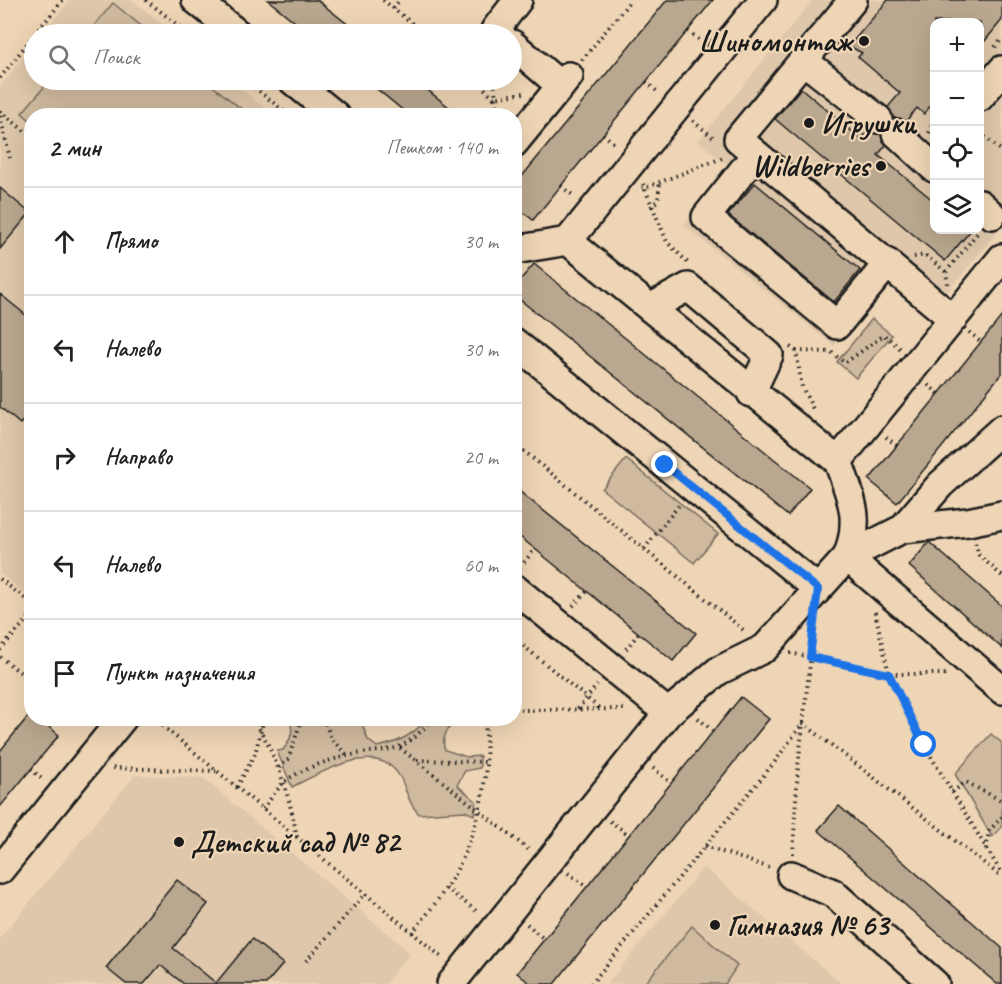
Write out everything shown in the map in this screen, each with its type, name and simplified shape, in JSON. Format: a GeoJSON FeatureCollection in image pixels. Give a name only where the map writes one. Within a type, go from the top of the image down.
{"type":"FeatureCollection","features":[{"type":"Feature","properties":{"kind":"lane"},"geometry":{"type":"LineString","coordinates":[[195,0],[225,24]]}},
{"type":"Feature","properties":{"kind":"lane"},"geometry":{"type":"LineString","coordinates":[[500,24],[518,0]]}},
{"type":"Feature","properties":{"kind":"lane"},"geometry":{"type":"LineString","coordinates":[[522,249],[568,241],[763,0]]}},
{"type":"Feature","properties":{"kind":"lane"},"geometry":{"type":"LineString","coordinates":[[853,0],[804,60],[741,148],[706,217],[837,325],[888,263]]}},
{"type":"Feature","properties":{"kind":"lane"},"geometry":{"type":"LineString","coordinates":[[522,51],[565,81],[522,133]]}},
{"type":"Feature","properties":{"kind":"lane"},"geometry":{"type":"LineString","coordinates":[[804,60],[930,158]]}},
{"type":"Feature","properties":{"kind":"lane"},"geometry":{"type":"LineString","coordinates":[[984,92],[1002,70]]}},
{"type":"Feature","properties":{"kind":"lane"},"geometry":{"type":"LineString","coordinates":[[304,90],[326,108]]}},
{"type":"Feature","properties":{"kind":"lane"},"geometry":{"type":"LineString","coordinates":[[741,148],[888,263],[953,319]]}},
{"type":"Feature","properties":{"kind":"lane"},"geometry":{"type":"LineString","coordinates":[[568,241],[751,393],[838,461],[855,512],[857,565],[994,682]]}},
{"type":"Feature","properties":{"kind":"lane"},"geometry":{"type":"LineString","coordinates":[[838,461],[1002,258]]}},
{"type":"Feature","properties":{"kind":"lane"},"geometry":{"type":"LineString","coordinates":[[650,308],[688,287],[769,356],[751,393]]}},
{"type":"Feature","properties":{"kind":"lane"},"geometry":{"type":"LineString","coordinates":[[522,348],[818,589]]}},
{"type":"Feature","properties":{"kind":"lane"},"geometry":{"type":"LineString","coordinates":[[455,978],[547,864],[665,711],[718,671],[765,648],[818,589],[857,565],[902,529],[940,485],[1002,429]]}},
{"type":"Feature","properties":{"kind":"lane"},"geometry":{"type":"LineString","coordinates":[[902,529],[968,522],[1002,514]]}},
{"type":"Feature","properties":{"kind":"lane"},"geometry":{"type":"LineString","coordinates":[[522,595],[665,711]]}},
{"type":"Feature","properties":{"kind":"lane"},"geometry":{"type":"LineString","coordinates":[[0,870],[117,726]]}},
{"type":"Feature","properties":{"kind":"lane"},"geometry":{"type":"LineString","coordinates":[[791,875],[833,893],[935,984]]}},
{"type":"Feature","properties":{"kind":"path"},"geometry":{"type":"LineString","coordinates":[[44,24],[63,0]]}},
{"type":"Feature","properties":{"kind":"path"},"geometry":{"type":"LineString","coordinates":[[146,0],[176,24]]}},
{"type":"Feature","properties":{"kind":"path"},"geometry":{"type":"LineString","coordinates":[[383,0],[413,24]]}},
{"type":"Feature","properties":{"kind":"path"},"geometry":{"type":"LineString","coordinates":[[393,8],[400,0]]}},
{"type":"Feature","properties":{"kind":"path"},"geometry":{"type":"LineString","coordinates":[[565,81],[631,0]]}},
{"type":"Feature","properties":{"kind":"path"},"geometry":{"type":"LineString","coordinates":[[0,78],[24,49]]}},
{"type":"Feature","properties":{"kind":"path"},"geometry":{"type":"LineString","coordinates":[[258,90],[280,108]]}},
{"type":"Feature","properties":{"kind":"path"},"geometry":{"type":"LineString","coordinates":[[486,90],[494,98]]}},
{"type":"Feature","properties":{"kind":"path"},"geometry":{"type":"LineString","coordinates":[[494,90],[496,108]]}},
{"type":"Feature","properties":{"kind":"path"},"geometry":{"type":"LineString","coordinates":[[635,194],[660,181],[720,160],[741,148],[676,107]]}},
{"type":"Feature","properties":{"kind":"path"},"geometry":{"type":"LineString","coordinates":[[0,111],[24,130]]}},
{"type":"Feature","properties":{"kind":"path"},"geometry":{"type":"LineString","coordinates":[[0,116],[10,158]]}},
{"type":"Feature","properties":{"kind":"path"},"geometry":{"type":"LineString","coordinates":[[984,136],[1002,151]]}},
{"type":"Feature","properties":{"kind":"path"},"geometry":{"type":"LineString","coordinates":[[651,207],[658,200],[660,181]]}},
{"type":"Feature","properties":{"kind":"path"},"geometry":{"type":"LineString","coordinates":[[953,319],[946,272],[986,209]]}},
{"type":"Feature","properties":{"kind":"path"},"geometry":{"type":"LineString","coordinates":[[796,351],[831,352],[844,363],[884,335],[917,363]]}},
{"type":"Feature","properties":{"kind":"path"},"geometry":{"type":"LineString","coordinates":[[522,450],[765,648],[889,674],[994,682]]}},
{"type":"Feature","properties":{"kind":"path"},"geometry":{"type":"LineString","coordinates":[[644,549],[693,487]]}},
{"type":"Feature","properties":{"kind":"path"},"geometry":{"type":"LineString","coordinates":[[968,522],[979,555],[1002,576]]}},
{"type":"Feature","properties":{"kind":"path"},"geometry":{"type":"LineString","coordinates":[[522,564],[535,549]]}},
{"type":"Feature","properties":{"kind":"path"},"geometry":{"type":"LineString","coordinates":[[857,565],[889,674],[924,745],[1002,876]]}},
{"type":"Feature","properties":{"kind":"path"},"geometry":{"type":"LineString","coordinates":[[0,579],[24,598]]}},
{"type":"Feature","properties":{"kind":"path"},"geometry":{"type":"LineString","coordinates":[[705,846],[791,875],[798,766],[818,589]]}},
{"type":"Feature","properties":{"kind":"path"},"geometry":{"type":"LineString","coordinates":[[0,650],[24,623]]}},
{"type":"Feature","properties":{"kind":"path"},"geometry":{"type":"LineString","coordinates":[[522,645],[600,709]]}},
{"type":"Feature","properties":{"kind":"path"},"geometry":{"type":"LineString","coordinates":[[0,657],[24,673]]}},
{"type":"Feature","properties":{"kind":"path"},"geometry":{"type":"LineString","coordinates":[[522,710],[665,711]]}},
{"type":"Feature","properties":{"kind":"path"},"geometry":{"type":"LineString","coordinates":[[591,984],[803,723]]}},
{"type":"Feature","properties":{"kind":"path"},"geometry":{"type":"LineString","coordinates":[[803,723],[1002,876]]}},
{"type":"Feature","properties":{"kind":"path"},"geometry":{"type":"LineString","coordinates":[[162,726],[412,933],[455,978]]}},
{"type":"Feature","properties":{"kind":"path"},"geometry":{"type":"LineString","coordinates":[[259,726],[284,782],[297,838]]}},
{"type":"Feature","properties":{"kind":"path"},"geometry":{"type":"LineString","coordinates":[[237,787],[255,754],[263,726]]}},
{"type":"Feature","properties":{"kind":"path"},"geometry":{"type":"LineString","coordinates":[[279,768],[288,760],[299,726]]}},
{"type":"Feature","properties":{"kind":"path"},"geometry":{"type":"LineString","coordinates":[[327,726],[331,739],[348,756]]}},
{"type":"Feature","properties":{"kind":"path"},"geometry":{"type":"LineString","coordinates":[[263,809],[284,782],[315,767],[348,756],[400,748],[419,735],[426,726]]}},
{"type":"Feature","properties":{"kind":"path"},"geometry":{"type":"LineString","coordinates":[[412,933],[446,888],[462,860],[479,812],[485,762],[483,726]]}},
{"type":"Feature","properties":{"kind":"path"},"geometry":{"type":"LineString","coordinates":[[400,748],[547,864]]}},
{"type":"Feature","properties":{"kind":"path"},"geometry":{"type":"LineString","coordinates":[[415,760],[485,762]]}},
{"type":"Feature","properties":{"kind":"path"},"geometry":{"type":"LineString","coordinates":[[84,767],[217,771]]}},
{"type":"Feature","properties":{"kind":"path"},"geometry":{"type":"LineString","coordinates":[[952,792],[966,782],[1002,801]]}},
{"type":"Feature","properties":{"kind":"path"},"geometry":{"type":"LineString","coordinates":[[986,849],[989,831],[1002,817]]}},
{"type":"Feature","properties":{"kind":"path"},"geometry":{"type":"LineString","coordinates":[[446,888],[497,927]]}},
{"type":"Feature","properties":{"kind":"path"},"geometry":{"type":"LineString","coordinates":[[306,961],[365,894]]}},
{"type":"Feature","properties":{"kind":"shaded area"},"geometry":{"type":"Polygon","coordinates":[[[70,0],[132,0],[162,24],[50,24],[70,0]]]}},
{"type":"Feature","properties":{"kind":"shaded area"},"geometry":{"type":"Polygon","coordinates":[[[813,0],[1002,0],[1002,226],[930,313],[887,280],[834,346],[684,225],[731,168],[698,141],[813,0]]]}},
{"type":"Feature","properties":{"kind":"shaded area"},"geometry":{"type":"Polygon","coordinates":[[[113,3],[139,24],[95,24],[113,3]]]}},
{"type":"Feature","properties":{"kind":"shaded area"},"geometry":{"type":"Polygon","coordinates":[[[24,57],[24,90],[243,90],[265,108],[24,108],[24,592],[0,573],[0,87],[24,57]]]}},
{"type":"Feature","properties":{"kind":"shaded area"},"geometry":{"type":"Polygon","coordinates":[[[42,90],[218,90],[240,108],[26,108],[42,90]]]}},
{"type":"Feature","properties":{"kind":"shaded area"},"geometry":{"type":"Polygon","coordinates":[[[872,319],[892,335],[856,378],[837,362],[872,319]]]}},
{"type":"Feature","properties":{"kind":"shaded area"},"geometry":{"type":"Polygon","coordinates":[[[626,459],[718,534],[694,563],[602,489],[626,459]]]}},
{"type":"Feature","properties":{"kind":"shaded area"},"geometry":{"type":"Polygon","coordinates":[[[363,726],[368,740],[377,747],[405,738],[420,726],[451,726],[444,737],[445,750],[467,757],[480,756],[480,768],[465,771],[457,785],[476,801],[474,815],[465,811],[419,814],[410,801],[400,777],[390,766],[378,760],[364,759],[348,762],[292,787],[277,751],[283,750],[290,739],[292,727],[363,726]]]}},
{"type":"Feature","properties":{"kind":"shaded area"},"geometry":{"type":"Polygon","coordinates":[[[991,734],[1002,743],[1002,827],[992,837],[955,774],[991,734]]]}},
{"type":"Feature","properties":{"kind":"shaded area","name":"Детский сад № 82"},"geometry":{"type":"Polygon","coordinates":[[[135,775],[203,778],[410,953],[385,984],[0,984],[0,938],[135,775]]]}},
{"type":"Feature","properties":{"kind":"shaded area","name":"Гимназия № 63"},"geometry":{"type":"Polygon","coordinates":[[[704,867],[842,984],[607,984],[704,867]]]}},
{"type":"Feature","properties":{"kind":"shaded area"},"geometry":{"type":"Polygon","coordinates":[[[692,926],[737,966],[725,984],[644,984],[692,926]]]}},
{"type":"Feature","properties":{"kind":"building"},"geometry":{"type":"Polygon","coordinates":[[[268,0],[317,0],[347,24],[298,24],[268,0]]]}},
{"type":"Feature","properties":{"kind":"building"},"geometry":{"type":"Polygon","coordinates":[[[667,0],[713,0],[533,220],[522,211],[522,176],[667,0]]]}},
{"type":"Feature","properties":{"kind":"building"},"geometry":{"type":"Polygon","coordinates":[[[888,0],[1002,0],[1002,20],[984,42],[984,18],[930,18],[930,106],[924,114],[917,108],[906,121],[893,118],[888,107],[900,93],[858,57],[862,53],[849,46],[888,0]]]}},
{"type":"Feature","properties":{"kind":"building"},"geometry":{"type":"Polygon","coordinates":[[[801,88],[861,139],[868,131],[881,134],[886,145],[878,155],[930,198],[930,234],[968,234],[945,261],[775,119],[801,88]]]}},
{"type":"Feature","properties":{"kind":"building"},"geometry":{"type":"Polygon","coordinates":[[[378,90],[428,90],[450,108],[400,108],[378,90]]]}},
{"type":"Feature","properties":{"kind":"building"},"geometry":{"type":"Polygon","coordinates":[[[755,183],[860,270],[834,302],[728,215],[755,183]]]}},
{"type":"Feature","properties":{"kind":"building"},"geometry":{"type":"Polygon","coordinates":[[[0,188],[24,208],[24,220],[0,249],[0,188]]]}},
{"type":"Feature","properties":{"kind":"building"},"geometry":{"type":"Polygon","coordinates":[[[534,264],[810,488],[788,516],[522,301],[522,278],[534,264]]]}},
{"type":"Feature","properties":{"kind":"building"},"geometry":{"type":"Polygon","coordinates":[[[0,294],[24,314],[24,419],[20,424],[0,407],[0,294]]]}},
{"type":"Feature","properties":{"kind":"building"},"geometry":{"type":"Polygon","coordinates":[[[1002,316],[1002,373],[897,503],[869,480],[1002,316]]]}},
{"type":"Feature","properties":{"kind":"building"},"geometry":{"type":"Polygon","coordinates":[[[522,493],[696,633],[673,661],[522,538],[522,493]]]}},
{"type":"Feature","properties":{"kind":"building"},"geometry":{"type":"Polygon","coordinates":[[[929,542],[1002,606],[1002,648],[909,566],[929,542]]]}},
{"type":"Feature","properties":{"kind":"building"},"geometry":{"type":"Polygon","coordinates":[[[741,697],[769,719],[554,984],[531,984],[517,973],[741,697]]]}},
{"type":"Feature","properties":{"kind":"building"},"geometry":{"type":"Polygon","coordinates":[[[24,722],[24,726],[48,726],[59,735],[0,807],[0,751],[24,722]]]}},
{"type":"Feature","properties":{"kind":"building"},"geometry":{"type":"Polygon","coordinates":[[[839,806],[1002,948],[1002,984],[997,984],[818,830],[839,806]]]}},
{"type":"Feature","properties":{"kind":"building"},"geometry":{"type":"Polygon","coordinates":[[[177,880],[208,904],[173,948],[216,983],[252,939],[283,964],[266,984],[184,984],[160,965],[144,984],[126,984],[106,968],[177,880]]]}},
{"type":"Feature","properties":{"kind":"place","name":"Шиномонтаж"},"geometry":{"type":"Point","coordinates":[864,41]}},
{"type":"Feature","properties":{"kind":"place","name":"Игрушки"},"geometry":{"type":"Point","coordinates":[809,123]}},
{"type":"Feature","properties":{"kind":"place","name":"Wildberries"},"geometry":{"type":"Point","coordinates":[881,166]}},
{"type":"Feature","properties":{"kind":"place","name":"Детский сад № 82"},"geometry":{"type":"Point","coordinates":[179,842]}},
{"type":"Feature","properties":{"kind":"place","name":"Гимназия № 63"},"geometry":{"type":"Point","coordinates":[715,925]}},
{"type":"Feature","properties":{"kind":"route"},"geometry":{"type":"LineString","coordinates":[[665,465],[818,589],[810,657],[889,674],[924,745]]}}]}
